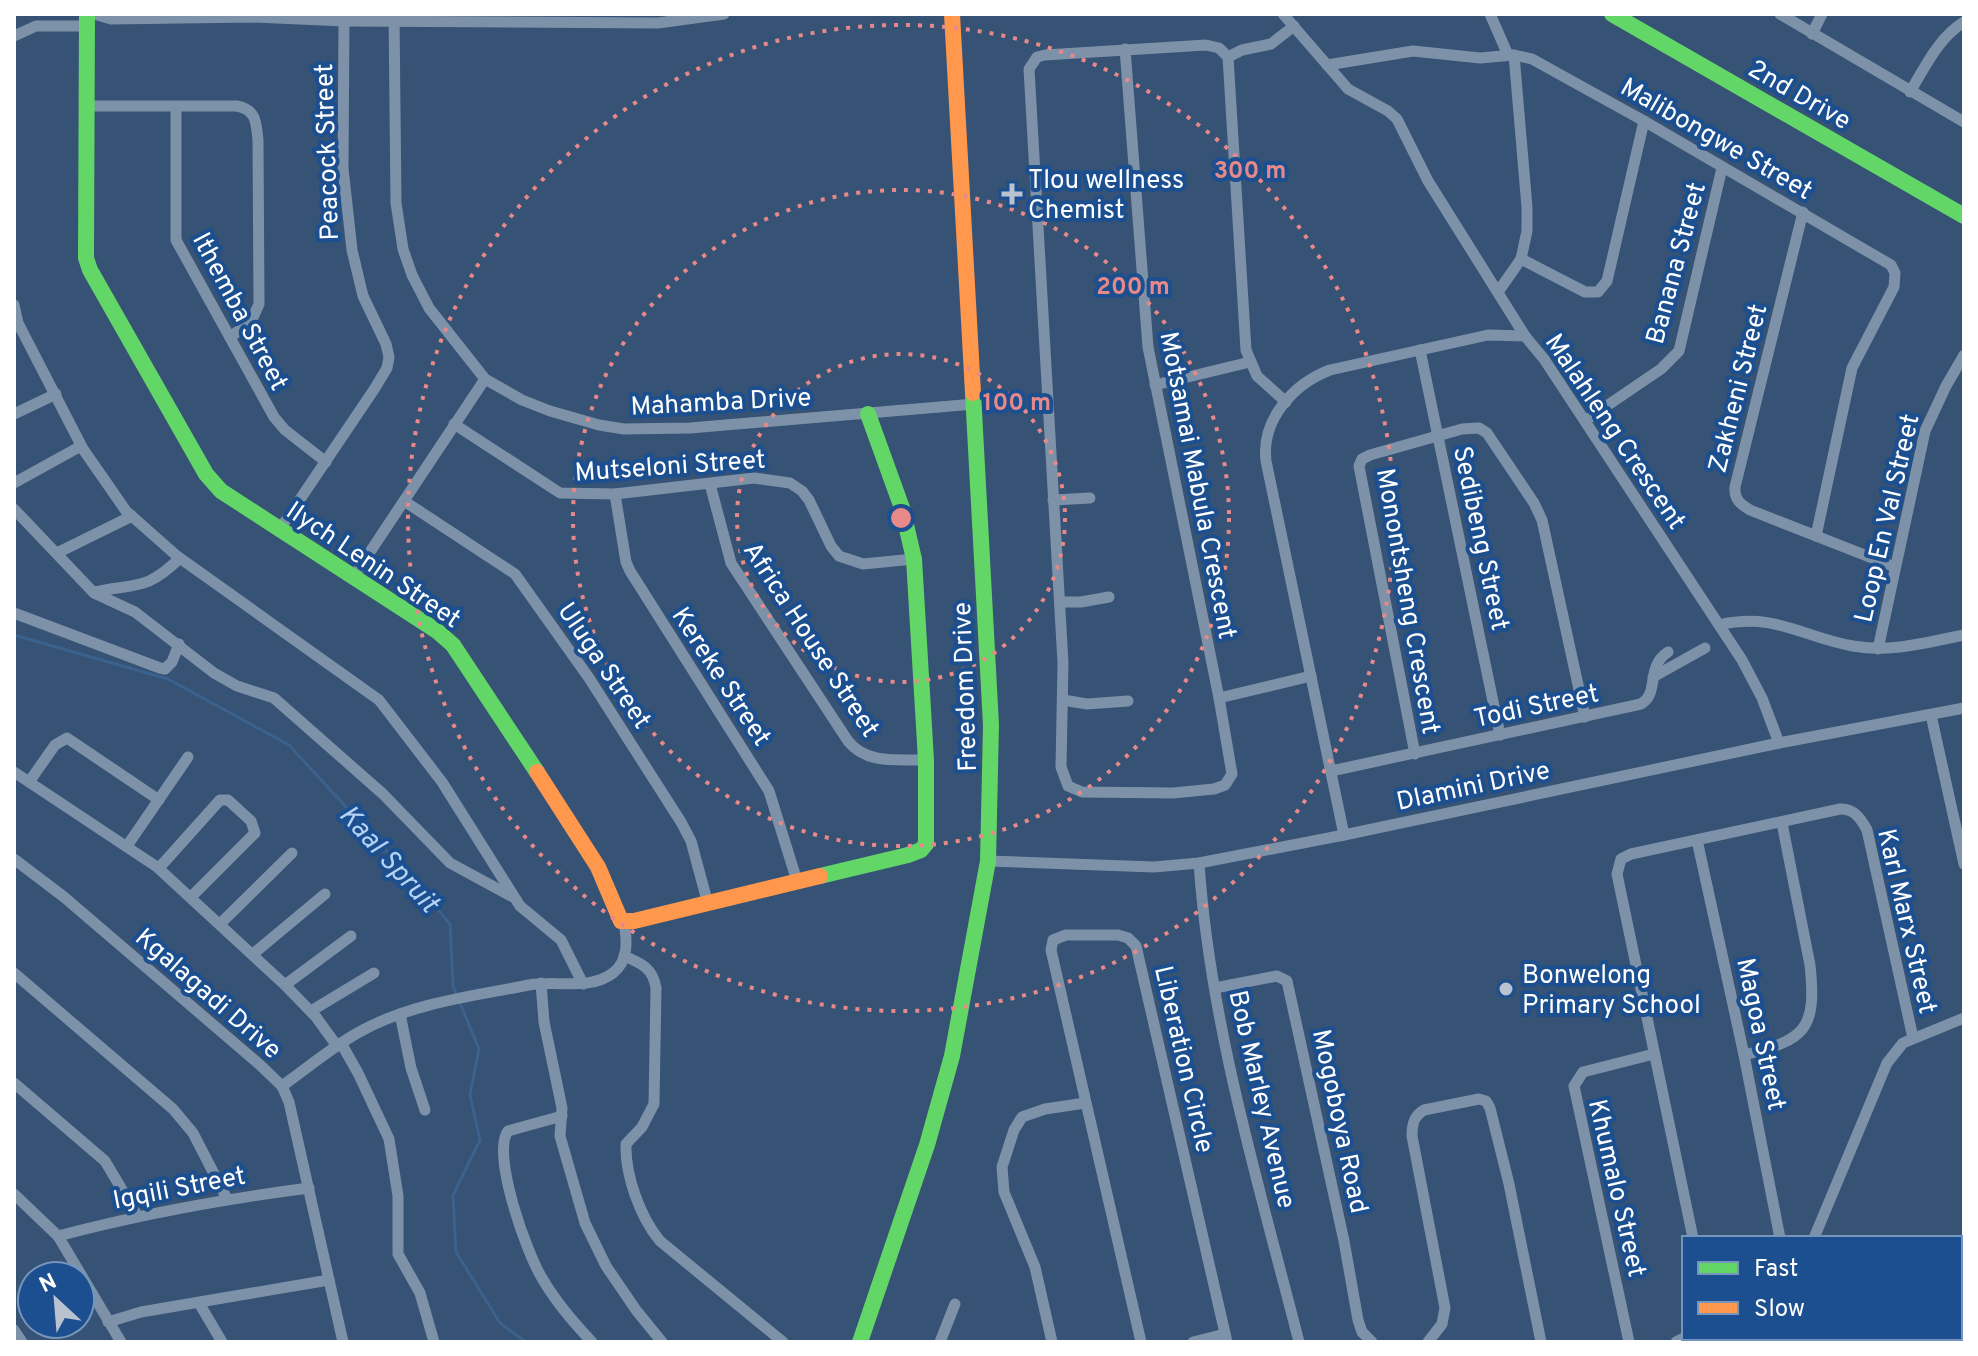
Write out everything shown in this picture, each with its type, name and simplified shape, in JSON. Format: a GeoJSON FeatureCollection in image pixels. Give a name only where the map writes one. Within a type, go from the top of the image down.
{"type":"FeatureCollection","features":[{"type":"Feature","properties":{"kind":"street"},"geometry":{"type":"LineString","coordinates":[[14,36],[34,26],[90,17],[174,15],[344,21],[394,17],[615,18],[673,23],[724,14]]}},
{"type":"Feature","properties":{"kind":"street","name":"Freedom Drive"},"geometry":{"type":"LineString","coordinates":[[860,1342],[924,1156],[952,1056],[988,861],[991,725],[952,14]]}},
{"type":"Feature","properties":{"kind":"street"},"geometry":{"type":"LineString","coordinates":[[1490,14],[1511,55],[1527,207],[1527,231],[1521,259],[1498,292]]}},
{"type":"Feature","properties":{"kind":"street","name":"2nd Drive"},"geometry":{"type":"LineString","coordinates":[[1612,14],[1964,216]]}},
{"type":"Feature","properties":{"kind":"street"},"geometry":{"type":"LineString","coordinates":[[1780,14],[1964,122]]}},
{"type":"Feature","properties":{"kind":"street"},"geometry":{"type":"LineString","coordinates":[[1812,34],[1822,14]]}},
{"type":"Feature","properties":{"kind":"street","name":"Ilych Lenin Street"},"geometry":{"type":"LineString","coordinates":[[90,17],[85,106],[86,251],[90,270],[210,480],[437,631],[458,651],[585,844],[598,867],[616,915],[624,922]]}},
{"type":"Feature","properties":{"kind":"street","name":"Mahamba Drive"},"geometry":{"type":"LineString","coordinates":[[394,17],[396,203],[403,249],[429,308],[485,379],[522,400],[550,411],[624,429],[690,428],[975,404]]}},
{"type":"Feature","properties":{"kind":"street"},"geometry":{"type":"LineString","coordinates":[[1228,57],[1242,50],[1271,44],[1290,18],[1348,89],[1397,119],[1428,181],[1525,336]]}},
{"type":"Feature","properties":{"kind":"street","name":"Peacock Street"},"geometry":{"type":"LineString","coordinates":[[280,529],[384,375],[389,357],[363,296],[353,259],[343,168],[344,21]]}},
{"type":"Feature","properties":{"kind":"street"},"geometry":{"type":"LineString","coordinates":[[1910,92],[1941,43],[1964,22]]}},
{"type":"Feature","properties":{"kind":"street"},"geometry":{"type":"LineString","coordinates":[[1125,49],[1206,45],[1219,48],[1228,57],[1245,343],[1250,362],[1262,382],[1286,402]]}},
{"type":"Feature","properties":{"kind":"street","name":"Motsamai Mabula Crescent"},"geometry":{"type":"LineString","coordinates":[[1125,49],[1144,316],[1155,385],[1219,698],[1231,779],[1214,789],[1173,793],[1082,792],[1068,786],[1061,767],[1063,700],[1060,602],[1029,69],[1037,57],[1125,49]]}},
{"type":"Feature","properties":{"kind":"street"},"geometry":{"type":"LineString","coordinates":[[1327,65],[1413,51],[1480,58],[1511,55]]}},
{"type":"Feature","properties":{"kind":"street","name":"Malibongwe Street"},"geometry":{"type":"LineString","coordinates":[[1511,55],[1542,64],[1803,212],[1894,269],[1894,287],[1852,368],[1816,536]]}},
{"type":"Feature","properties":{"kind":"street"},"geometry":{"type":"LineString","coordinates":[[85,106],[241,106],[250,110],[256,119],[259,304],[251,322],[230,337]]}},
{"type":"Feature","properties":{"kind":"street","name":"Ithemba Street"},"geometry":{"type":"LineString","coordinates":[[176,107],[175,237],[189,268],[279,424],[326,462]]}},
{"type":"Feature","properties":{"kind":"street"},"geometry":{"type":"LineString","coordinates":[[1521,259],[1585,292],[1594,293],[1602,289],[1607,281],[1644,121]]}},
{"type":"Feature","properties":{"kind":"street","name":"Banana Street"},"geometry":{"type":"LineString","coordinates":[[1586,420],[1666,366],[1679,351],[1722,168]]}},
{"type":"Feature","properties":{"kind":"street","name":"Zakheni Street"},"geometry":{"type":"LineString","coordinates":[[1803,212],[1735,492],[1744,507],[1895,567]]}},
{"type":"Feature","properties":{"kind":"street"},"geometry":{"type":"LineString","coordinates":[[14,305],[18,323],[81,446],[132,516],[180,558],[379,700],[442,782],[522,909],[561,940],[583,984]]}},
{"type":"Feature","properties":{"kind":"street","name":"Malahleng Crescent"},"geometry":{"type":"LineString","coordinates":[[1344,835],[1265,452],[1268,428],[1286,402],[1308,380],[1322,373],[1488,335],[1525,336],[1586,420],[1757,687],[1779,743]]}},
{"type":"Feature","properties":{"kind":"street","name":"Sedibeng Street"},"geometry":{"type":"LineString","coordinates":[[1420,350],[1500,735]]}},
{"type":"Feature","properties":{"kind":"street","name":"Loop En Val Street"},"geometry":{"type":"LineString","coordinates":[[1878,649],[1925,431],[1964,355]]}},
{"type":"Feature","properties":{"kind":"street"},"geometry":{"type":"LineString","coordinates":[[1155,385],[1250,362]]}},
{"type":"Feature","properties":{"kind":"street"},"geometry":{"type":"LineString","coordinates":[[354,576],[485,379]]}},
{"type":"Feature","properties":{"kind":"street"},"geometry":{"type":"LineString","coordinates":[[14,414],[56,394]]}},
{"type":"Feature","properties":{"kind":"street"},"geometry":{"type":"LineString","coordinates":[[282,1086],[339,1044],[400,1014],[541,983],[583,984],[614,972],[627,945],[624,922],[915,853],[924,848],[928,835],[926,760],[914,559],[902,508],[868,414]]}},
{"type":"Feature","properties":{"kind":"street","name":"Mutseloni Street"},"geometry":{"type":"LineString","coordinates":[[454,424],[557,492],[615,494],[754,478],[790,483],[809,500],[839,556],[863,564],[914,559]]}},
{"type":"Feature","properties":{"kind":"street","name":"Monontsheng Crescent"},"geometry":{"type":"LineString","coordinates":[[1415,754],[1359,466],[1362,459],[1370,455],[1469,428],[1483,430],[1542,520],[1585,717]]}},
{"type":"Feature","properties":{"kind":"street"},"geometry":{"type":"LineString","coordinates":[[14,483],[81,446]]}},
{"type":"Feature","properties":{"kind":"street","name":"Africa House Street"},"geometry":{"type":"LineString","coordinates":[[710,484],[731,563],[853,748],[869,758],[926,760]]}},
{"type":"Feature","properties":{"kind":"street","name":"Kereke Street"},"geometry":{"type":"LineString","coordinates":[[615,494],[630,571],[773,799],[797,881]]}},
{"type":"Feature","properties":{"kind":"street"},"geometry":{"type":"LineString","coordinates":[[1053,500],[1090,498]]}},
{"type":"Feature","properties":{"kind":"street","name":"Uluga Street"},"geometry":{"type":"LineString","coordinates":[[404,501],[517,576],[589,678],[681,822],[691,841],[708,904]]}},
{"type":"Feature","properties":{"kind":"street"},"geometry":{"type":"LineString","coordinates":[[14,509],[94,593],[135,612],[226,680],[274,698],[383,794],[450,863],[514,898]]}},
{"type":"Feature","properties":{"kind":"street"},"geometry":{"type":"LineString","coordinates":[[57,553],[132,516]]}},
{"type":"Feature","properties":{"kind":"street"},"geometry":{"type":"LineString","coordinates":[[94,593],[145,585],[160,577],[180,558]]}},
{"type":"Feature","properties":{"kind":"street"},"geometry":{"type":"LineString","coordinates":[[1060,602],[1109,597]]}},
{"type":"Feature","properties":{"kind":"street"},"geometry":{"type":"LineString","coordinates":[[14,613],[165,669],[170,666],[179,644]]}},
{"type":"Feature","properties":{"kind":"street","name":"Loop En Val Street"},"geometry":{"type":"LineString","coordinates":[[1719,625],[1747,620],[1776,623],[1851,646],[1878,649],[1964,635]]}},
{"type":"Feature","properties":{"kind":"street"},"geometry":{"type":"LineString","coordinates":[[1653,677],[1705,648]]}},
{"type":"Feature","properties":{"kind":"street","name":"Todi Street"},"geometry":{"type":"LineString","coordinates":[[1331,771],[1645,703],[1656,663],[1668,652]]}},
{"type":"Feature","properties":{"kind":"street"},"geometry":{"type":"LineString","coordinates":[[1219,698],[1311,676]]}},
{"type":"Feature","properties":{"kind":"street"},"geometry":{"type":"LineString","coordinates":[[1063,700],[1087,704],[1128,701]]}},
{"type":"Feature","properties":{"kind":"street","name":"Dlamini Drive"},"geometry":{"type":"LineString","coordinates":[[988,861],[1154,867],[1199,863],[1779,743],[1964,708]]}},
{"type":"Feature","properties":{"kind":"street"},"geometry":{"type":"LineString","coordinates":[[1931,715],[1964,864]]}},
{"type":"Feature","properties":{"kind":"street"},"geometry":{"type":"LineString","coordinates":[[29,782],[55,745],[67,738],[159,800]]}},
{"type":"Feature","properties":{"kind":"street"},"geometry":{"type":"LineString","coordinates":[[127,846],[188,757]]}},
{"type":"Feature","properties":{"kind":"street"},"geometry":{"type":"LineString","coordinates":[[14,772],[159,868],[285,985],[339,1044],[358,1073],[389,1139],[398,1196],[398,1254],[420,1293],[434,1342]]}},
{"type":"Feature","properties":{"kind":"street"},"geometry":{"type":"LineString","coordinates":[[159,868],[220,800],[228,800],[251,821],[255,833],[191,897]]}},
{"type":"Feature","properties":{"kind":"street","name":"Karl Marx Street"},"geometry":{"type":"LineString","coordinates":[[1654,1054],[1617,874],[1618,864],[1624,857],[1846,809],[1867,830],[1913,1038]]}},
{"type":"Feature","properties":{"kind":"street"},"geometry":{"type":"LineString","coordinates":[[1744,1055],[1787,1044],[1805,1026],[1810,1014],[1810,965],[1782,823]]}},
{"type":"Feature","properties":{"kind":"street","name":"Magoa Street"},"geometry":{"type":"LineString","coordinates":[[1697,840],[1780,1236]]}},
{"type":"Feature","properties":{"kind":"street"},"geometry":{"type":"LineString","coordinates":[[221,923],[292,853]]}},
{"type":"Feature","properties":{"kind":"street","name":"Kgalagadi Drive"},"geometry":{"type":"LineString","coordinates":[[14,859],[64,897],[282,1086],[289,1102],[343,1342]]}},
{"type":"Feature","properties":{"kind":"street","name":"Bob Marley Avenue"},"geometry":{"type":"LineString","coordinates":[[1199,863],[1204,924],[1215,988],[1252,1158],[1299,1342]]}},
{"type":"Feature","properties":{"kind":"street"},"geometry":{"type":"LineString","coordinates":[[253,954],[325,894]]}},
{"type":"Feature","properties":{"kind":"street","name":"Liberation Circle"},"geometry":{"type":"LineString","coordinates":[[1141,1342],[1051,944],[1063,935],[1122,935],[1133,941],[1138,949],[1226,1338]]}},
{"type":"Feature","properties":{"kind":"street"},"geometry":{"type":"LineString","coordinates":[[285,985],[351,936]]}},
{"type":"Feature","properties":{"kind":"street"},"geometry":{"type":"LineString","coordinates":[[624,956],[647,966],[653,974],[656,988],[654,1104],[642,1127],[626,1144],[634,1188],[651,1229],[660,1241],[778,1341]]}},
{"type":"Feature","properties":{"kind":"street"},"geometry":{"type":"LineString","coordinates":[[14,973],[173,1109],[193,1133],[227,1199]]}},
{"type":"Feature","properties":{"kind":"street"},"geometry":{"type":"LineString","coordinates":[[311,1011],[374,973]]}},
{"type":"Feature","properties":{"kind":"street","name":"Mogoboya Road"},"geometry":{"type":"LineString","coordinates":[[1215,988],[1277,976],[1285,977],[1288,983],[1359,1325],[1372,1342]]}},
{"type":"Feature","properties":{"kind":"street"},"geometry":{"type":"LineString","coordinates":[[541,983],[544,1022],[562,1116],[559,1130],[561,1143],[591,1238],[626,1295],[662,1342]]}},
{"type":"Feature","properties":{"kind":"street"},"geometry":{"type":"LineString","coordinates":[[400,1014],[411,1068],[425,1110]]}},
{"type":"Feature","properties":{"kind":"street"},"geometry":{"type":"LineString","coordinates":[[1815,1236],[1887,1063],[1903,1043],[1964,1018]]}},
{"type":"Feature","properties":{"kind":"street"},"geometry":{"type":"LineString","coordinates":[[1654,1054],[1693,1236]]}},
{"type":"Feature","properties":{"kind":"street","name":"Khumalo Street"},"geometry":{"type":"LineString","coordinates":[[1629,1342],[1574,1086],[1583,1072],[1654,1054]]}},
{"type":"Feature","properties":{"kind":"street"},"geometry":{"type":"LineString","coordinates":[[14,1083],[105,1161],[137,1215]]}},
{"type":"Feature","properties":{"kind":"street"},"geometry":{"type":"LineString","coordinates":[[1428,1342],[1442,1324],[1445,1308],[1412,1124],[1424,1110],[1479,1099],[1486,1101],[1490,1108],[1541,1342]]}},
{"type":"Feature","properties":{"kind":"street"},"geometry":{"type":"LineString","coordinates":[[1052,1342],[1035,1267],[1002,1185],[1002,1167],[1014,1130],[1022,1117],[1045,1109],[1085,1103]]}},
{"type":"Feature","properties":{"kind":"street"},"geometry":{"type":"LineString","coordinates":[[562,1116],[508,1131],[503,1140],[504,1157],[520,1229],[536,1269],[592,1342]]}},
{"type":"Feature","properties":{"kind":"street","name":"Igqili Street"},"geometry":{"type":"LineString","coordinates":[[58,1236],[137,1215],[309,1188]]}},
{"type":"Feature","properties":{"kind":"street"},"geometry":{"type":"LineString","coordinates":[[14,1194],[58,1236],[121,1342]]}},
{"type":"Feature","properties":{"kind":"street"},"geometry":{"type":"LineString","coordinates":[[108,1322],[141,1312],[329,1280]]}},
{"type":"Feature","properties":{"kind":"street"},"geometry":{"type":"LineString","coordinates":[[199,1303],[222,1342]]}},
{"type":"Feature","properties":{"kind":"street"},"geometry":{"type":"LineString","coordinates":[[940,1342],[955,1304]]}},
{"type":"Feature","properties":{"kind":"street"},"geometry":{"type":"LineString","coordinates":[[14,1330],[22,1342]]}},
{"type":"Feature","properties":{"kind":"street"},"geometry":{"type":"LineString","coordinates":[[1193,1342],[1226,1338]]}},
{"type":"Feature","properties":{"kind":"waterway","name":"Kaal Spruit"},"geometry":{"type":"LineString","coordinates":[[14,635],[168,679],[289,745],[450,924],[453,986],[457,996]]}},
{"type":"Feature","properties":{"kind":"waterway","name":"Kaal Spruit"},"geometry":{"type":"LineString","coordinates":[[460,1003],[479,1049],[470,1095],[480,1140],[453,1195],[456,1252],[500,1323],[526,1342]]}},
{"type":"Feature","properties":{"kind":"traffic: fast"},"geometry":{"type":"LineString","coordinates":[[87,14],[86,258],[206,474],[221,491],[437,631],[453,645],[537,772]]}},
{"type":"Feature","properties":{"kind":"traffic: fast"},"geometry":{"type":"LineString","coordinates":[[1612,14],[1964,216]]}},
{"type":"Feature","properties":{"kind":"traffic: fast"},"geometry":{"type":"LineString","coordinates":[[860,1342],[927,1145],[952,1056],[988,861],[991,725],[973,393]]}},
{"type":"Feature","properties":{"kind":"traffic: fast"},"geometry":{"type":"LineString","coordinates":[[820,876],[908,855],[921,850],[926,844],[926,760],[914,559],[902,508],[868,414]]}},
{"type":"Feature","properties":{"kind":"traffic: slow"},"geometry":{"type":"LineString","coordinates":[[952,14],[973,393]]}},
{"type":"Feature","properties":{"kind":"traffic: slow"},"geometry":{"type":"LineString","coordinates":[[537,772],[598,867],[621,921],[634,921],[820,876]]}},
{"type":"Feature","properties":{"kind":"place","name":"Tlou wellness Chemist"},"geometry":{"type":"Point","coordinates":[1012,194]}},
{"type":"Feature","properties":{"kind":"place","name":"Bonwelong Primary School"},"geometry":{"type":"Point","coordinates":[1506,989]}}]}
